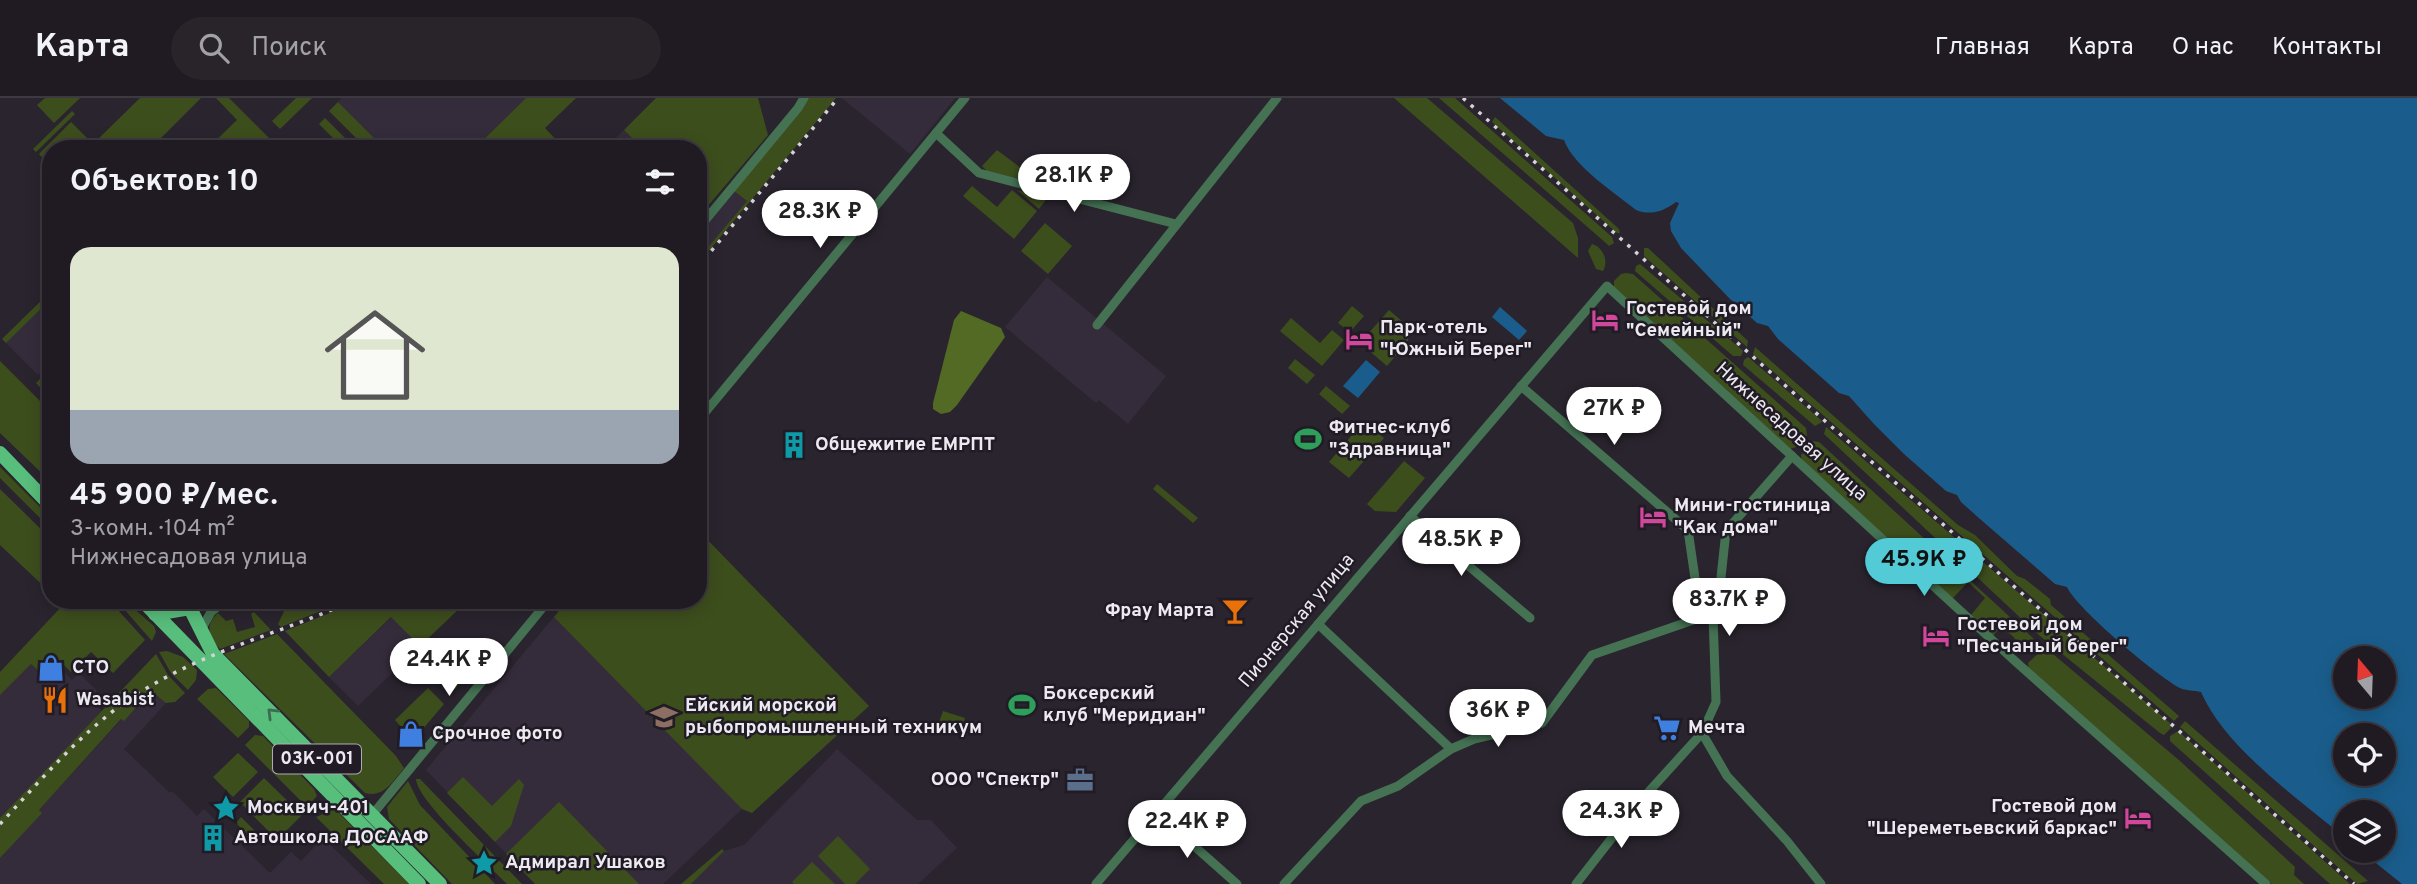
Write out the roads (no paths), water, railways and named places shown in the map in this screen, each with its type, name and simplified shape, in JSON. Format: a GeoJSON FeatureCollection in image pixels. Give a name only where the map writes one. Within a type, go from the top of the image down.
{"type":"FeatureCollection","features":[{"type":"Feature","properties":{"kind":"main road"},"geometry":{"type":"LineString","coordinates":[[0,453],[42,495]]}},
{"type":"Feature","properties":{"kind":"main road","name":"03К-001"},"geometry":{"type":"LineString","coordinates":[[150,609],[419,884]]}},
{"type":"Feature","properties":{"kind":"main road"},"geometry":{"type":"LineString","coordinates":[[155,614],[170,609]]}},
{"type":"Feature","properties":{"kind":"main road","name":"03К-001"},"geometry":{"type":"LineString","coordinates":[[189,609],[214,654],[440,884]]}},
{"type":"Feature","properties":{"kind":"street"},"geometry":{"type":"LineString","coordinates":[[707,218],[804,98]]}},
{"type":"Feature","properties":{"kind":"street"},"geometry":{"type":"LineString","coordinates":[[707,410],[965,98]]}},
{"type":"Feature","properties":{"kind":"street"},"geometry":{"type":"LineString","coordinates":[[1097,325],[1277,98]]}},
{"type":"Feature","properties":{"kind":"street"},"geometry":{"type":"LineString","coordinates":[[936,133],[979,173],[1177,224]]}},
{"type":"Feature","properties":{"kind":"street","name":"Пионерская улица"},"geometry":{"type":"LineString","coordinates":[[1096,884],[1607,285]]}},
{"type":"Feature","properties":{"kind":"street","name":"Нижнесадовая улица"},"geometry":{"type":"LineString","coordinates":[[1607,285],[2016,662],[2266,884]]}},
{"type":"Feature","properties":{"kind":"street"},"geometry":{"type":"LineString","coordinates":[[1521,386],[1688,530],[1697,592],[1709,616],[1716,698],[1702,733],[1643,798],[1576,884]]}},
{"type":"Feature","properties":{"kind":"street"},"geometry":{"type":"LineString","coordinates":[[1284,884],[1361,801],[1398,786],[1451,749],[1474,739],[1542,723],[1592,656],[1709,616],[1718,605],[1726,531],[1793,456]]}},
{"type":"Feature","properties":{"kind":"street"},"geometry":{"type":"LineString","coordinates":[[1410,516],[1531,618]]}},
{"type":"Feature","properties":{"kind":"street"},"geometry":{"type":"LineString","coordinates":[[201,630],[215,609]]}},
{"type":"Feature","properties":{"kind":"street"},"geometry":{"type":"LineString","coordinates":[[372,815],[543,609]]}},
{"type":"Feature","properties":{"kind":"street"},"geometry":{"type":"LineString","coordinates":[[1318,624],[1451,749]]}},
{"type":"Feature","properties":{"kind":"street"},"geometry":{"type":"LineString","coordinates":[[1702,733],[1727,776],[1787,841],[1821,884]]}},
{"type":"Feature","properties":{"kind":"street"},"geometry":{"type":"LineString","coordinates":[[1157,813],[1237,884]]}},
{"type":"Feature","properties":{"kind":"water"},"geometry":{"type":"Polygon","coordinates":[[[1500,98],[2417,98],[2417,884],[2402,884],[2376,863],[2396,863],[2396,800],[2333,800],[2333,828],[2245,753],[2212,713],[2201,692],[2180,688],[2137,657],[2086,610],[2067,587],[2055,584],[1961,502],[1957,495],[1946,491],[1904,454],[1849,396],[1839,393],[1778,339],[1768,326],[1757,323],[1729,298],[1681,248],[1671,231],[1670,223],[1679,203],[1652,212],[1636,210],[1585,169],[1564,140],[1546,136],[1500,98]]]}},
{"type":"Feature","properties":{"kind":"water"},"geometry":{"type":"Polygon","coordinates":[[[1500,307],[1527,331],[1519,340],[1492,317],[1500,307]]]}},
{"type":"Feature","properties":{"kind":"water"},"geometry":{"type":"Polygon","coordinates":[[[1366,360],[1380,372],[1358,398],[1343,386],[1366,360]]]}},
{"type":"Feature","properties":{"kind":"railway"},"geometry":{"type":"LineString","coordinates":[[707,256],[838,98]]}},
{"type":"Feature","properties":{"kind":"railway"},"geometry":{"type":"LineString","coordinates":[[1463,98],[1825,421],[2354,884]]}},
{"type":"Feature","properties":{"kind":"railway"},"geometry":{"type":"LineString","coordinates":[[0,824],[83,737],[139,693],[218,653],[334,609]]}},
{"type":"Feature","properties":{"kind":"place","name":"Гостевой дом \"Семейный\""},"geometry":{"type":"Point","coordinates":[1605,320]}},
{"type":"Feature","properties":{"kind":"place","name":"Парк-отель \"Южный Берег\""},"geometry":{"type":"Point","coordinates":[1359,339]}},
{"type":"Feature","properties":{"kind":"place","name":"Фитнес-клуб \"Здравница\""},"geometry":{"type":"Point","coordinates":[1308,439]}},
{"type":"Feature","properties":{"kind":"place","name":"Общежитие ЕМРПТ"},"geometry":{"type":"Point","coordinates":[794,445]}},
{"type":"Feature","properties":{"kind":"place","name":"Мини-гостиница \"Как дома\""},"geometry":{"type":"Point","coordinates":[1653,517]}},
{"type":"Feature","properties":{"kind":"place","name":"Фрау Марта"},"geometry":{"type":"Point","coordinates":[1235,611]}},
{"type":"Feature","properties":{"kind":"place","name":"Гостевой дом \"Песчаный берег\""},"geometry":{"type":"Point","coordinates":[1936,636]}},
{"type":"Feature","properties":{"kind":"place","name":"СТО"},"geometry":{"type":"Point","coordinates":[51,668]}},
{"type":"Feature","properties":{"kind":"place","name":"Wasabist"},"geometry":{"type":"Point","coordinates":[55,700]}},
{"type":"Feature","properties":{"kind":"place","name":"Боксерский клуб \"Меридиан\""},"geometry":{"type":"Point","coordinates":[1022,705]}},
{"type":"Feature","properties":{"kind":"place","name":"Ейский морской рыбопромышленный техникум"},"geometry":{"type":"Point","coordinates":[664,717]}},
{"type":"Feature","properties":{"kind":"place","name":"Мечта"},"geometry":{"type":"Point","coordinates":[1667,728]}},
{"type":"Feature","properties":{"kind":"place","name":"Срочное фото"},"geometry":{"type":"Point","coordinates":[411,734]}},
{"type":"Feature","properties":{"kind":"place","name":"ООО \"Спектр\""},"geometry":{"type":"Point","coordinates":[1080,780]}},
{"type":"Feature","properties":{"kind":"place","name":"Москвич-401"},"geometry":{"type":"Point","coordinates":[226,808]}},
{"type":"Feature","properties":{"kind":"place","name":"Гостевой дом \"Шереметьевский баркас\""},"geometry":{"type":"Point","coordinates":[2138,818]}},
{"type":"Feature","properties":{"kind":"place","name":"Автошкола ДОСААФ"},"geometry":{"type":"Point","coordinates":[213,838]}},
{"type":"Feature","properties":{"kind":"place","name":"Адмирал Ушаков"},"geometry":{"type":"Point","coordinates":[484,863]}}]}
